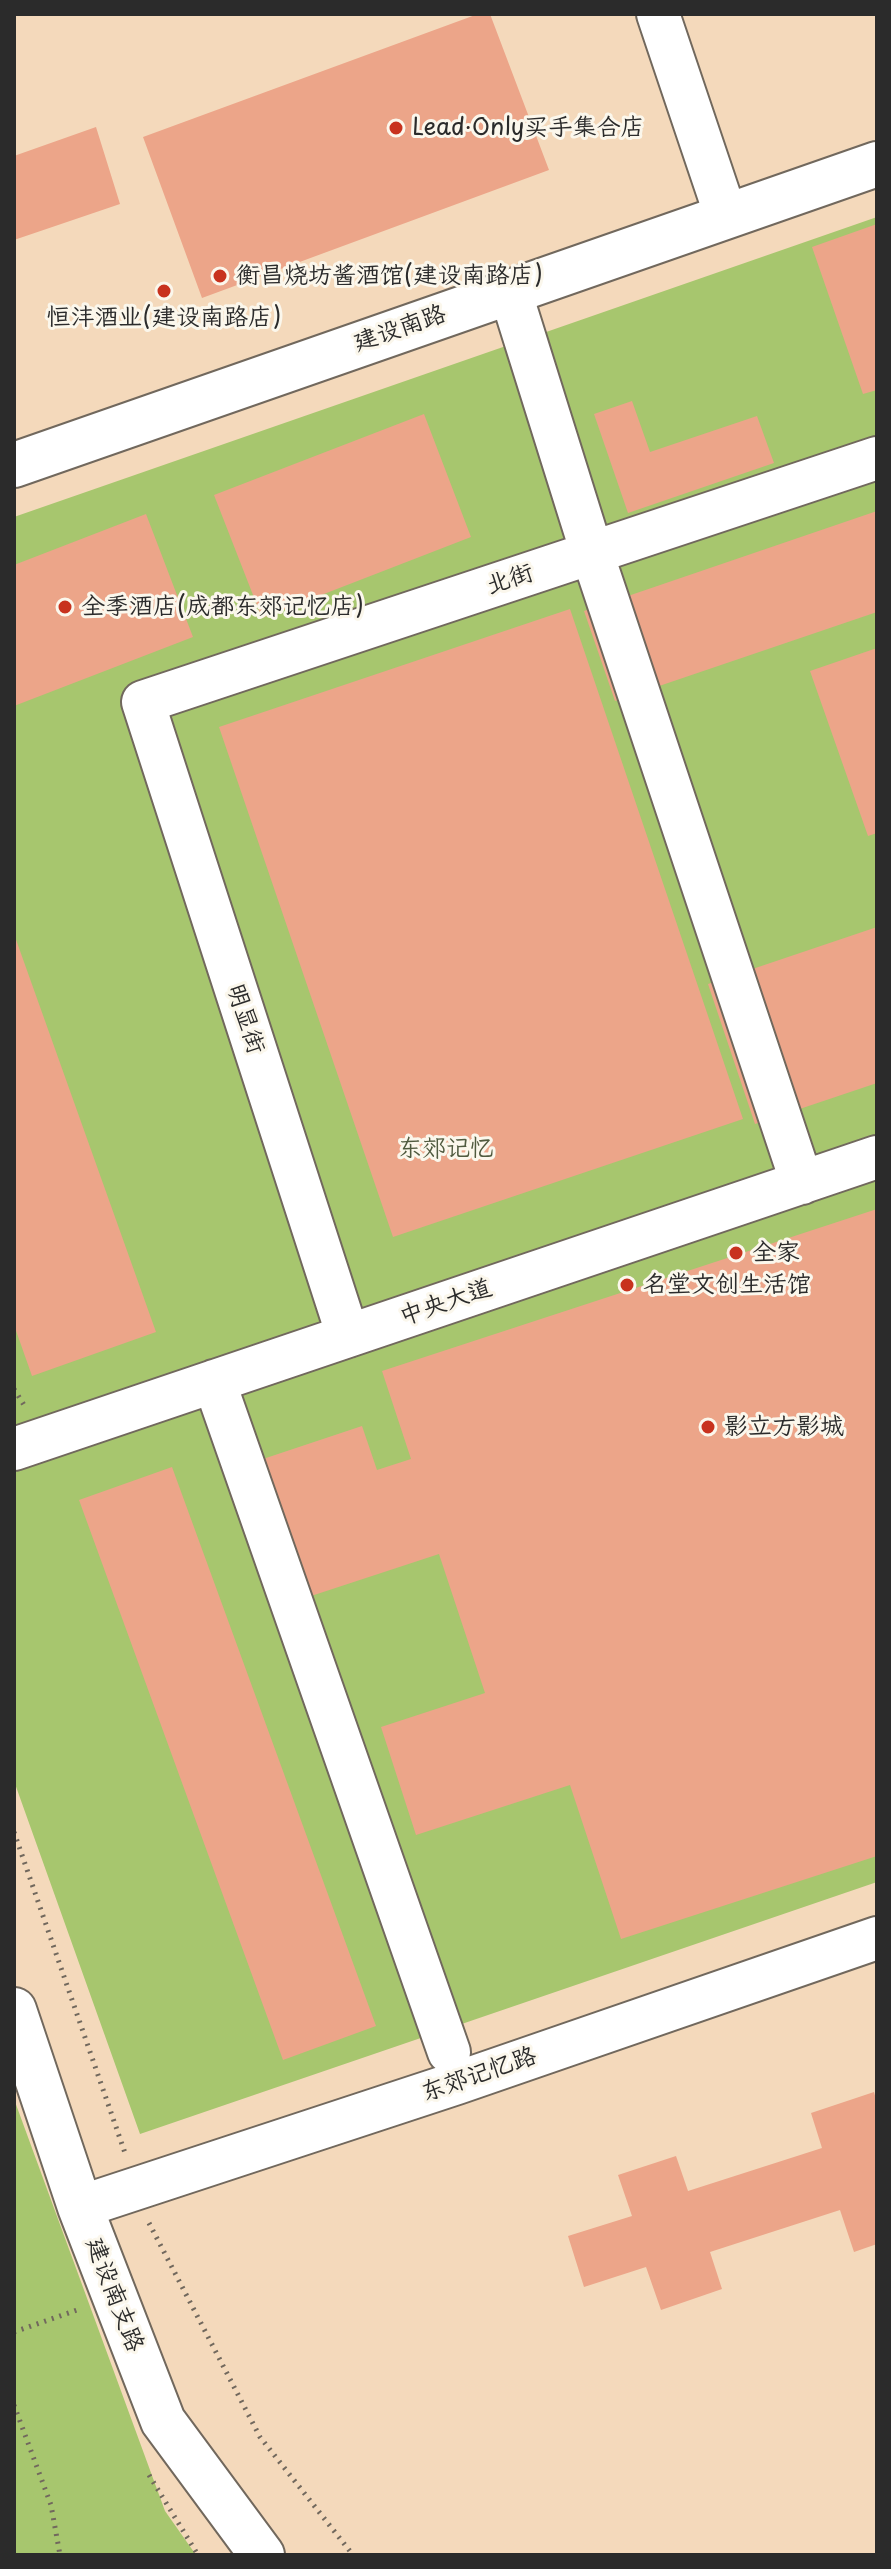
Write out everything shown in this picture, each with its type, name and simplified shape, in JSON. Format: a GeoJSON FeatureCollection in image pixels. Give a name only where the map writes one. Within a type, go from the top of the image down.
{"type":"FeatureCollection","features":[{"type":"Feature","properties":{"kind":"street"},"geometry":{"type":"LineString","coordinates":[[658,14],[726,216]]}},
{"type":"Feature","properties":{"kind":"street","name":"建设南路"},"geometry":{"type":"LineString","coordinates":[[14,465],[877,164]]}},
{"type":"Feature","properties":{"kind":"street"},"geometry":{"type":"LineString","coordinates":[[510,291],[592,553],[802,1183]]}},
{"type":"Feature","properties":{"kind":"street","name":"北街"},"geometry":{"type":"LineString","coordinates":[[143,702],[877,458]]}},
{"type":"Feature","properties":{"kind":"street","name":"明显街"},"geometry":{"type":"LineString","coordinates":[[143,702],[348,1336]]}},
{"type":"Feature","properties":{"kind":"street","name":"中央大道"},"geometry":{"type":"LineString","coordinates":[[14,1449],[877,1157]]}},
{"type":"Feature","properties":{"kind":"street"},"geometry":{"type":"LineString","coordinates":[[214,1381],[449,2052]]}},
{"type":"Feature","properties":{"kind":"street","name":"东郊记忆路"},"geometry":{"type":"LineString","coordinates":[[80,2207],[457,2083],[877,1938]]}},
{"type":"Feature","properties":{"kind":"street","name":"建设南支路"},"geometry":{"type":"LineString","coordinates":[[14,2010],[80,2207],[163,2421],[262,2555]]}},
{"type":"Feature","properties":{"kind":"path"},"geometry":{"type":"LineString","coordinates":[[14,2332],[78,2310]]}},
{"type":"Feature","properties":{"kind":"path"},"geometry":{"type":"LineString","coordinates":[[14,2405],[51,2505],[60,2555]]}},
{"type":"Feature","properties":{"kind":"green space","name":"东郊记忆"},"geometry":{"type":"Polygon","coordinates":[[[877,217],[877,1882],[140,2134],[14,1781],[14,517],[877,217]]]}},
{"type":"Feature","properties":{"kind":"green space"},"geometry":{"type":"Polygon","coordinates":[[[14,2099],[165,2511],[196,2555],[14,2555],[14,2099]]]}},
{"type":"Feature","properties":{"kind":"building"},"geometry":{"type":"Polygon","coordinates":[[[478,14],[490,14],[549,170],[202,298],[143,137],[478,14]]]}},
{"type":"Feature","properties":{"kind":"building"},"geometry":{"type":"Polygon","coordinates":[[[96,127],[120,204],[14,240],[14,156],[96,127]]]}},
{"type":"Feature","properties":{"kind":"building"},"geometry":{"type":"Polygon","coordinates":[[[877,224],[877,390],[863,394],[812,247],[877,224]]]}},
{"type":"Feature","properties":{"kind":"building"},"geometry":{"type":"Polygon","coordinates":[[[632,401],[650,452],[757,416],[774,463],[628,513],[594,414],[632,401]]]}},
{"type":"Feature","properties":{"kind":"building"},"geometry":{"type":"Polygon","coordinates":[[[424,414],[471,537],[262,618],[214,495],[424,414]]]}},
{"type":"Feature","properties":{"kind":"building"},"geometry":{"type":"Polygon","coordinates":[[[877,511],[877,612],[615,701],[584,611],[877,511]]]}},
{"type":"Feature","properties":{"kind":"building"},"geometry":{"type":"Polygon","coordinates":[[[146,514],[193,637],[14,706],[14,565],[146,514]]]}},
{"type":"Feature","properties":{"kind":"building"},"geometry":{"type":"Polygon","coordinates":[[[570,609],[743,1119],[393,1237],[219,727],[570,609]]]}},
{"type":"Feature","properties":{"kind":"building"},"geometry":{"type":"Polygon","coordinates":[[[877,648],[877,833],[868,836],[810,671],[877,648]]]}},
{"type":"Feature","properties":{"kind":"building"},"geometry":{"type":"Polygon","coordinates":[[[877,927],[877,1083],[755,1124],[708,984],[877,927]]]}},
{"type":"Feature","properties":{"kind":"building"},"geometry":{"type":"Polygon","coordinates":[[[14,934],[156,1332],[32,1376],[14,1325],[14,934]]]}},
{"type":"Feature","properties":{"kind":"building"},"geometry":{"type":"Polygon","coordinates":[[[877,1209],[877,1856],[621,1939],[570,1785],[416,1835],[381,1727],[485,1693],[439,1554],[305,1598],[260,1460],[362,1426],[377,1470],[411,1459],[382,1371],[877,1209]]]}},
{"type":"Feature","properties":{"kind":"building"},"geometry":{"type":"Polygon","coordinates":[[[172,1467],[376,2026],[283,2060],[79,1500],[172,1467]]]}},
{"type":"Feature","properties":{"kind":"building"},"geometry":{"type":"Polygon","coordinates":[[[874,2092],[877,2103],[877,2244],[854,2252],[840,2210],[710,2252],[722,2289],[661,2310],[646,2267],[584,2287],[568,2236],[632,2216],[618,2175],[676,2156],[688,2191],[822,2148],[811,2113],[874,2092]]]}},
{"type":"Feature","properties":{"kind":"place","name":"Lead·Only买手集合店"},"geometry":{"type":"Point","coordinates":[396,128]}},
{"type":"Feature","properties":{"kind":"place","name":"衡昌烧坊酱酒馆(建设南路店)"},"geometry":{"type":"Point","coordinates":[220,276]}},
{"type":"Feature","properties":{"kind":"place","name":"恒沣酒业(建设南路店)"},"geometry":{"type":"Point","coordinates":[164,291]}},
{"type":"Feature","properties":{"kind":"place","name":"全季酒店(成都东郊记忆店)"},"geometry":{"type":"Point","coordinates":[65,607]}},
{"type":"Feature","properties":{"kind":"place","name":"全家"},"geometry":{"type":"Point","coordinates":[736,1253]}},
{"type":"Feature","properties":{"kind":"place","name":"名堂文创生活馆"},"geometry":{"type":"Point","coordinates":[627,1285]}},
{"type":"Feature","properties":{"kind":"place","name":"影立方影城"},"geometry":{"type":"Point","coordinates":[708,1427]}}]}
